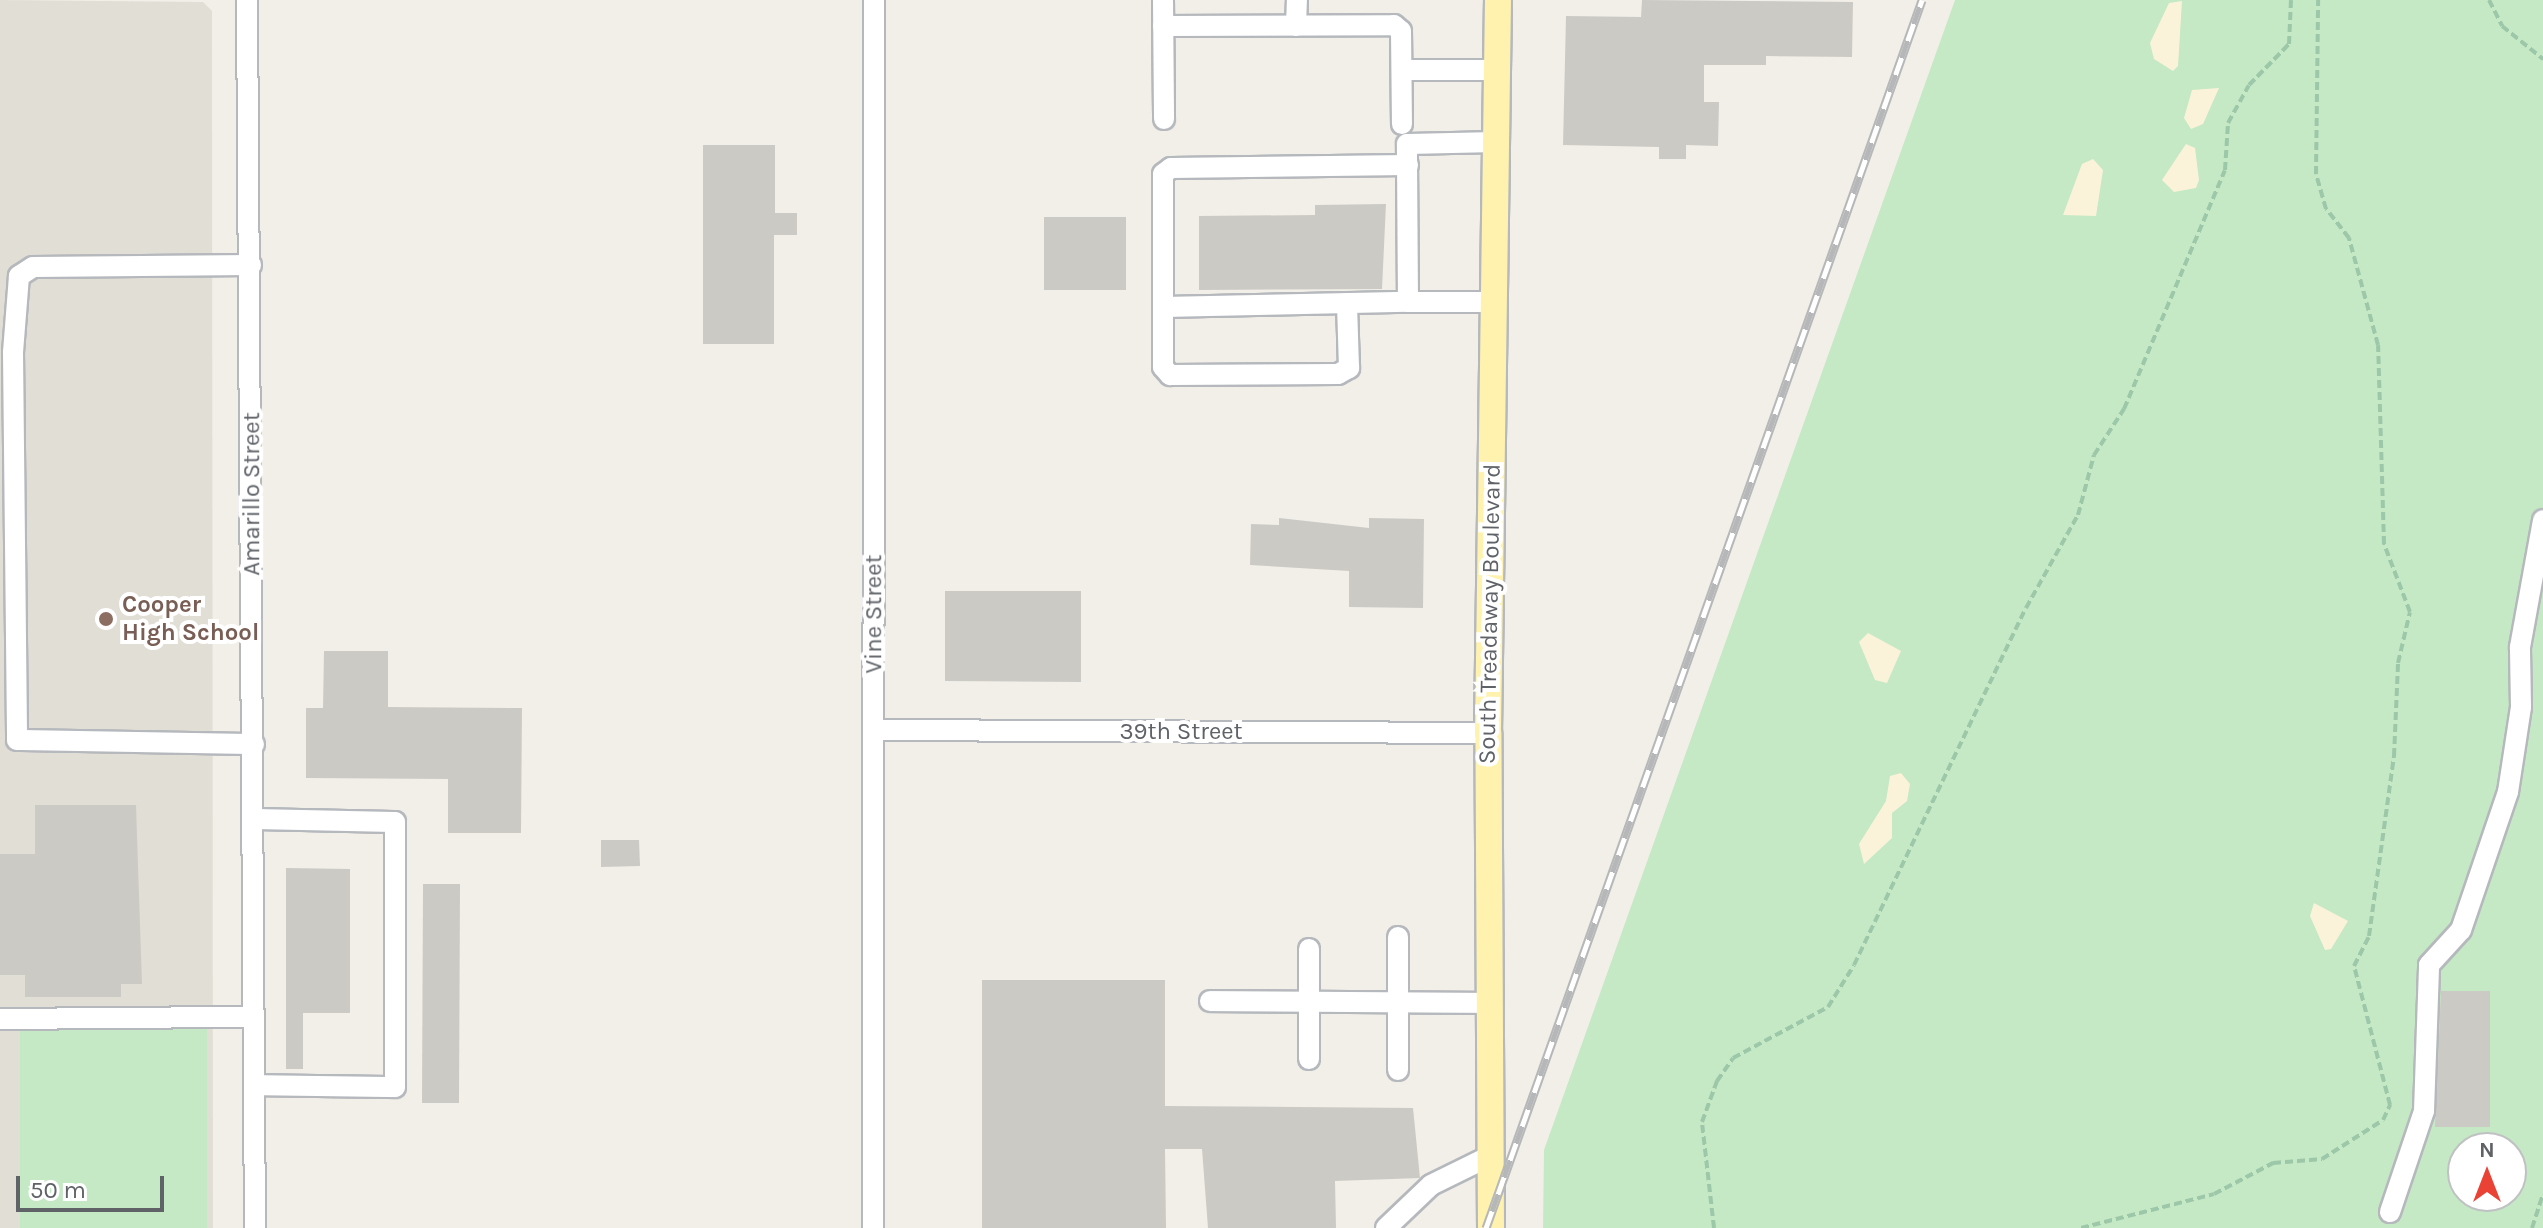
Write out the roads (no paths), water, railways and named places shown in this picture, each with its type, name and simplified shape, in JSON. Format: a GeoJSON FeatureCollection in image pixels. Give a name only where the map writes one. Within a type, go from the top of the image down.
{"type":"FeatureCollection","features":[{"type":"Feature","properties":{"kind":"main road","name":"South Treadaway Boulevard"},"geometry":{"type":"LineString","coordinates":[[1491,1228],[1488,1157],[1488,733],[1498,0]]}},
{"type":"Feature","properties":{"kind":"street","name":"Amarillo Street"},"geometry":{"type":"LineString","coordinates":[[247,0],[255,1228]]}},
{"type":"Feature","properties":{"kind":"street","name":"Vine Street"},"geometry":{"type":"LineString","coordinates":[[873,1228],[874,0]]}},
{"type":"Feature","properties":{"kind":"street"},"geometry":{"type":"LineString","coordinates":[[1163,0],[1164,119]]}},
{"type":"Feature","properties":{"kind":"street"},"geometry":{"type":"LineString","coordinates":[[1296,26],[1297,0]]}},
{"type":"Feature","properties":{"kind":"street"},"geometry":{"type":"LineString","coordinates":[[1163,26],[1394,25],[1402,70],[1402,124]]}},
{"type":"Feature","properties":{"kind":"street"},"geometry":{"type":"LineString","coordinates":[[1402,70],[1497,70]]}},
{"type":"Feature","properties":{"kind":"street"},"geometry":{"type":"LineString","coordinates":[[1408,302],[1407,144],[1497,142]]}},
{"type":"Feature","properties":{"kind":"street"},"geometry":{"type":"LineString","coordinates":[[1347,303],[1349,368],[1338,374],[1170,375],[1163,367],[1163,174],[1171,168],[1408,165]]}},
{"type":"Feature","properties":{"kind":"street"},"geometry":{"type":"LineString","coordinates":[[17,740],[6,379],[19,276],[33,267],[251,265]]}},
{"type":"Feature","properties":{"kind":"street"},"geometry":{"type":"LineString","coordinates":[[1163,307],[1494,302]]}},
{"type":"Feature","properties":{"kind":"street"},"geometry":{"type":"LineString","coordinates":[[2390,1212],[2424,1111],[2429,965],[2461,930],[2508,792],[2521,707],[2520,647],[2543,520]]}},
{"type":"Feature","properties":{"kind":"street"},"geometry":{"type":"LineString","coordinates":[[0,726],[17,740],[254,744]]}},
{"type":"Feature","properties":{"kind":"street","name":"39th Street"},"geometry":{"type":"LineString","coordinates":[[874,730],[1488,733]]}},
{"type":"Feature","properties":{"kind":"street"},"geometry":{"type":"LineString","coordinates":[[254,819],[395,822],[395,1087],[256,1085]]}},
{"type":"Feature","properties":{"kind":"street"},"geometry":{"type":"LineString","coordinates":[[1398,937],[1398,1070]]}},
{"type":"Feature","properties":{"kind":"street"},"geometry":{"type":"LineString","coordinates":[[1309,949],[1309,1059]]}},
{"type":"Feature","properties":{"kind":"street"},"geometry":{"type":"LineString","coordinates":[[1210,1001],[1488,1003]]}},
{"type":"Feature","properties":{"kind":"street"},"geometry":{"type":"LineString","coordinates":[[0,1019],[254,1017]]}},
{"type":"Feature","properties":{"kind":"street"},"geometry":{"type":"LineString","coordinates":[[1386,1228],[1431,1185],[1488,1157]]}},
{"type":"Feature","properties":{"kind":"railway"},"geometry":{"type":"LineString","coordinates":[[1486,1228],[1922,0]]}},
{"type":"Feature","properties":{"kind":"place","name":"Cooper High School"},"geometry":{"type":"Point","coordinates":[106,619]}}]}
